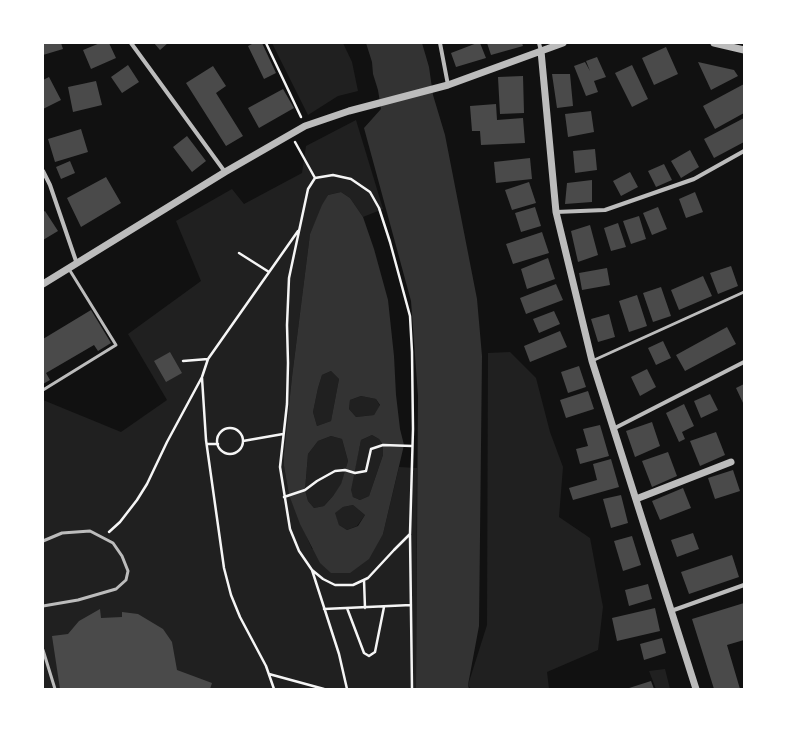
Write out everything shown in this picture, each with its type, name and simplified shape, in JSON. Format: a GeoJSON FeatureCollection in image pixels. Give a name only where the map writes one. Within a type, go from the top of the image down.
{"type":"FeatureCollection","features":[{"type":"Feature","properties":{"kind":"street"},"geometry":{"type":"LineString","coordinates":[[131,43],[225,172]]}},
{"type":"Feature","properties":{"kind":"street"},"geometry":{"type":"LineString","coordinates":[[440,43],[448,85]]}},
{"type":"Feature","properties":{"kind":"street"},"geometry":{"type":"LineString","coordinates":[[539,43],[556,212],[592,361],[696,689]]}},
{"type":"Feature","properties":{"kind":"street"},"geometry":{"type":"LineString","coordinates":[[43,284],[225,172],[305,126],[349,111],[448,85],[563,43]]}},
{"type":"Feature","properties":{"kind":"street"},"geometry":{"type":"LineString","coordinates":[[714,43],[744,50]]}},
{"type":"Feature","properties":{"kind":"street"},"geometry":{"type":"LineString","coordinates":[[556,212],[604,210],[694,179],[744,151]]}},
{"type":"Feature","properties":{"kind":"street"},"geometry":{"type":"LineString","coordinates":[[43,171],[50,184],[77,264]]}},
{"type":"Feature","properties":{"kind":"street"},"geometry":{"type":"LineString","coordinates":[[613,429],[744,362]]}},
{"type":"Feature","properties":{"kind":"street"},"geometry":{"type":"LineString","coordinates":[[636,500],[731,462]]}},
{"type":"Feature","properties":{"kind":"street"},"geometry":{"type":"LineString","coordinates":[[671,611],[744,585]]}},
{"type":"Feature","properties":{"kind":"lane"},"geometry":{"type":"LineString","coordinates":[[43,390],[116,345],[69,269]]}},
{"type":"Feature","properties":{"kind":"lane"},"geometry":{"type":"LineString","coordinates":[[592,361],[744,292]]}},
{"type":"Feature","properties":{"kind":"lane"},"geometry":{"type":"LineString","coordinates":[[43,541],[62,533],[90,531],[113,543],[122,556],[128,571],[126,580],[116,589],[78,600],[43,606]]}},
{"type":"Feature","properties":{"kind":"lane"},"geometry":{"type":"LineString","coordinates":[[43,650],[55,689]]}},
{"type":"Feature","properties":{"kind":"path"},"geometry":{"type":"LineString","coordinates":[[266,43],[305,126]]}},
{"type":"Feature","properties":{"kind":"path"},"geometry":{"type":"LineString","coordinates":[[291,135],[315,178]]}},
{"type":"Feature","properties":{"kind":"path"},"geometry":{"type":"LineString","coordinates":[[315,178],[333,176],[352,179],[370,192],[379,208],[390,242],[410,316],[412,352],[410,534],[412,689]]}},
{"type":"Feature","properties":{"kind":"path"},"geometry":{"type":"LineString","coordinates":[[315,178],[308,189],[289,278],[287,325],[287,404],[280,466],[290,529],[299,551],[312,570],[323,579],[335,585],[353,584],[368,578],[410,534]]}},
{"type":"Feature","properties":{"kind":"path"},"geometry":{"type":"LineString","coordinates":[[103,538],[120,522],[140,494],[202,377],[208,359],[299,229]]}},
{"type":"Feature","properties":{"kind":"path"},"geometry":{"type":"LineString","coordinates":[[239,252],[269,272]]}},
{"type":"Feature","properties":{"kind":"path"},"geometry":{"type":"LineString","coordinates":[[183,361],[208,359]]}},
{"type":"Feature","properties":{"kind":"path"},"geometry":{"type":"LineString","coordinates":[[202,377],[207,444],[224,568],[231,595],[240,617],[266,666],[274,689]]}},
{"type":"Feature","properties":{"kind":"path"},"geometry":{"type":"LineString","coordinates":[[229,429],[237,430],[243,441],[241,449],[234,454],[225,453],[218,444],[219,435],[225,430],[229,429]]}},
{"type":"Feature","properties":{"kind":"path"},"geometry":{"type":"LineString","coordinates":[[243,441],[283,434]]}},
{"type":"Feature","properties":{"kind":"path"},"geometry":{"type":"LineString","coordinates":[[207,444],[218,444]]}},
{"type":"Feature","properties":{"kind":"path"},"geometry":{"type":"LineString","coordinates":[[284,497],[305,490],[335,471],[345,470],[354,473],[366,471],[371,450],[383,445],[412,446]]}},
{"type":"Feature","properties":{"kind":"path"},"geometry":{"type":"LineString","coordinates":[[312,570],[339,654],[346,689]]}},
{"type":"Feature","properties":{"kind":"path"},"geometry":{"type":"LineString","coordinates":[[364,580],[364,608]]}},
{"type":"Feature","properties":{"kind":"path"},"geometry":{"type":"LineString","coordinates":[[324,610],[412,605]]}},
{"type":"Feature","properties":{"kind":"path"},"geometry":{"type":"LineString","coordinates":[[347,608],[364,654],[369,656],[375,652],[384,607]]}},
{"type":"Feature","properties":{"kind":"path"},"geometry":{"type":"LineString","coordinates":[[269,674],[324,689]]}},
{"type":"Feature","properties":{"kind":"shaded area"},"geometry":{"type":"Polygon","coordinates":[[[272,43],[343,43],[352,62],[358,91],[338,96],[308,115],[272,43]]]}},
{"type":"Feature","properties":{"kind":"shaded area"},"geometry":{"type":"Polygon","coordinates":[[[366,43],[422,43],[429,67],[433,95],[445,135],[477,299],[482,356],[479,626],[468,685],[469,689],[416,689],[418,396],[411,301],[364,128],[381,109],[378,90],[373,74],[372,62],[366,43]]]}},
{"type":"Feature","properties":{"kind":"shaded area"},"geometry":{"type":"Polygon","coordinates":[[[356,120],[383,209],[363,217],[350,198],[341,192],[328,195],[310,234],[292,377],[284,466],[289,495],[312,549],[383,534],[399,467],[417,468],[416,689],[43,689],[43,400],[121,432],[167,400],[128,334],[201,281],[176,221],[232,189],[244,204],[302,173],[306,146],[356,120]]]}},
{"type":"Feature","properties":{"kind":"shaded area"},"geometry":{"type":"Polygon","coordinates":[[[341,192],[350,198],[363,217],[374,249],[388,300],[394,356],[396,395],[400,429],[404,445],[383,534],[369,559],[350,573],[331,573],[320,563],[300,524],[289,495],[284,466],[292,377],[310,234],[322,205],[328,195],[341,192]],[[331,371],[322,375],[313,412],[317,426],[331,421],[339,379],[331,371]],[[361,396],[350,400],[349,409],[356,417],[374,415],[380,405],[376,399],[361,396]],[[372,435],[361,440],[351,490],[353,497],[360,500],[369,496],[383,455],[383,445],[379,439],[372,435]],[[331,436],[318,441],[308,454],[305,490],[308,501],[314,508],[324,506],[341,484],[348,461],[342,439],[331,436]],[[353,505],[343,507],[335,513],[339,525],[347,530],[358,526],[365,515],[353,505]]]}},
{"type":"Feature","properties":{"kind":"shaded area"},"geometry":{"type":"Polygon","coordinates":[[[510,352],[536,378],[550,432],[563,467],[559,517],[590,538],[603,607],[598,650],[547,672],[549,689],[471,689],[468,685],[487,625],[488,353],[510,352]]]}},
{"type":"Feature","properties":{"kind":"shaded area"},"geometry":{"type":"Polygon","coordinates":[[[331,371],[339,379],[331,421],[317,426],[313,412],[318,388],[322,375],[331,371]]]}},
{"type":"Feature","properties":{"kind":"shaded area"},"geometry":{"type":"Polygon","coordinates":[[[361,396],[376,399],[380,406],[374,415],[356,417],[349,409],[350,400],[361,396]]]}},
{"type":"Feature","properties":{"kind":"shaded area"},"geometry":{"type":"Polygon","coordinates":[[[372,435],[379,439],[383,445],[383,455],[369,496],[360,500],[353,497],[350,490],[361,440],[372,435]]]}},
{"type":"Feature","properties":{"kind":"shaded area"},"geometry":{"type":"Polygon","coordinates":[[[331,436],[342,439],[348,461],[341,485],[324,506],[314,508],[308,501],[305,490],[308,454],[318,441],[331,436]]]}},
{"type":"Feature","properties":{"kind":"shaded area"},"geometry":{"type":"Polygon","coordinates":[[[353,505],[365,515],[357,526],[347,530],[339,525],[334,513],[343,507],[353,505]]]}},
{"type":"Feature","properties":{"kind":"shaded area"},"geometry":{"type":"Polygon","coordinates":[[[665,669],[670,689],[656,689],[649,671],[665,669]]]}},
{"type":"Feature","properties":{"kind":"building"},"geometry":{"type":"Polygon","coordinates":[[[43,43],[61,43],[63,49],[43,55],[43,43]]]}},
{"type":"Feature","properties":{"kind":"building"},"geometry":{"type":"Polygon","coordinates":[[[100,43],[109,43],[116,58],[91,69],[83,50],[100,43]]]}},
{"type":"Feature","properties":{"kind":"building"},"geometry":{"type":"Polygon","coordinates":[[[154,43],[168,43],[160,50],[154,43]]]}},
{"type":"Feature","properties":{"kind":"building"},"geometry":{"type":"Polygon","coordinates":[[[254,43],[262,43],[276,73],[264,79],[248,46],[254,43]]]}},
{"type":"Feature","properties":{"kind":"building"},"geometry":{"type":"Polygon","coordinates":[[[480,43],[486,58],[456,67],[451,53],[480,43]]]}},
{"type":"Feature","properties":{"kind":"building"},"geometry":{"type":"Polygon","coordinates":[[[487,43],[522,43],[523,46],[491,55],[487,43]]]}},
{"type":"Feature","properties":{"kind":"building"},"geometry":{"type":"Polygon","coordinates":[[[666,47],[678,74],[654,85],[642,58],[666,47]]]}},
{"type":"Feature","properties":{"kind":"building"},"geometry":{"type":"Polygon","coordinates":[[[597,57],[606,77],[594,81],[598,92],[586,96],[574,66],[585,62],[590,71],[586,61],[597,57]]]}},
{"type":"Feature","properties":{"kind":"building"},"geometry":{"type":"Polygon","coordinates":[[[698,62],[734,70],[738,76],[711,90],[698,62]]]}},
{"type":"Feature","properties":{"kind":"building"},"geometry":{"type":"Polygon","coordinates":[[[128,65],[139,82],[122,93],[111,77],[128,65]]]}},
{"type":"Feature","properties":{"kind":"building"},"geometry":{"type":"Polygon","coordinates":[[[632,65],[648,99],[632,107],[615,73],[632,65]]]}},
{"type":"Feature","properties":{"kind":"building"},"geometry":{"type":"Polygon","coordinates":[[[213,66],[226,86],[216,93],[243,136],[226,146],[186,83],[213,66]]]}},
{"type":"Feature","properties":{"kind":"building"},"geometry":{"type":"Polygon","coordinates":[[[552,74],[570,74],[573,106],[557,108],[552,74]]]}},
{"type":"Feature","properties":{"kind":"building"},"geometry":{"type":"Polygon","coordinates":[[[523,76],[524,113],[500,114],[498,77],[523,76]]]}},
{"type":"Feature","properties":{"kind":"building"},"geometry":{"type":"Polygon","coordinates":[[[49,77],[61,100],[43,109],[43,80],[49,77]]]}},
{"type":"Feature","properties":{"kind":"building"},"geometry":{"type":"Polygon","coordinates":[[[96,81],[102,105],[73,112],[68,87],[96,81]]]}},
{"type":"Feature","properties":{"kind":"building"},"geometry":{"type":"Polygon","coordinates":[[[744,84],[744,113],[715,129],[703,106],[744,84]]]}},
{"type":"Feature","properties":{"kind":"building"},"geometry":{"type":"Polygon","coordinates":[[[283,89],[294,108],[259,128],[248,108],[283,89]]]}},
{"type":"Feature","properties":{"kind":"building"},"geometry":{"type":"Polygon","coordinates":[[[496,104],[497,120],[523,118],[525,143],[481,145],[480,131],[472,131],[470,106],[496,104]]]}},
{"type":"Feature","properties":{"kind":"building"},"geometry":{"type":"Polygon","coordinates":[[[591,111],[594,132],[568,137],[565,114],[591,111]]]}},
{"type":"Feature","properties":{"kind":"building"},"geometry":{"type":"Polygon","coordinates":[[[744,118],[744,142],[714,158],[704,139],[744,118]]]}},
{"type":"Feature","properties":{"kind":"building"},"geometry":{"type":"Polygon","coordinates":[[[81,129],[88,152],[55,162],[48,139],[81,129]]]}},
{"type":"Feature","properties":{"kind":"building"},"geometry":{"type":"Polygon","coordinates":[[[187,136],[206,161],[192,172],[173,147],[187,136]]]}},
{"type":"Feature","properties":{"kind":"building"},"geometry":{"type":"Polygon","coordinates":[[[595,149],[597,170],[575,173],[573,151],[595,149]]]}},
{"type":"Feature","properties":{"kind":"building"},"geometry":{"type":"Polygon","coordinates":[[[690,150],[699,167],[681,178],[671,161],[690,150]]]}},
{"type":"Feature","properties":{"kind":"building"},"geometry":{"type":"Polygon","coordinates":[[[530,158],[532,179],[496,183],[494,162],[530,158]]]}},
{"type":"Feature","properties":{"kind":"building"},"geometry":{"type":"Polygon","coordinates":[[[70,161],[75,173],[61,179],[56,167],[70,161]]]}},
{"type":"Feature","properties":{"kind":"building"},"geometry":{"type":"Polygon","coordinates":[[[664,164],[672,180],[656,187],[648,171],[664,164]]]}},
{"type":"Feature","properties":{"kind":"building"},"geometry":{"type":"Polygon","coordinates":[[[630,172],[638,187],[621,196],[613,181],[630,172]]]}},
{"type":"Feature","properties":{"kind":"building"},"geometry":{"type":"Polygon","coordinates":[[[106,177],[121,203],[81,227],[67,198],[106,177]]]}},
{"type":"Feature","properties":{"kind":"building"},"geometry":{"type":"Polygon","coordinates":[[[592,180],[592,202],[565,204],[567,183],[592,180]]]}},
{"type":"Feature","properties":{"kind":"building"},"geometry":{"type":"Polygon","coordinates":[[[529,182],[536,203],[512,210],[505,190],[529,182]]]}},
{"type":"Feature","properties":{"kind":"building"},"geometry":{"type":"Polygon","coordinates":[[[695,192],[703,212],[686,218],[679,199],[695,192]]]}},
{"type":"Feature","properties":{"kind":"building"},"geometry":{"type":"Polygon","coordinates":[[[535,207],[541,226],[521,232],[515,213],[535,207]]]}},
{"type":"Feature","properties":{"kind":"building"},"geometry":{"type":"Polygon","coordinates":[[[658,207],[667,229],[652,235],[643,213],[658,207]]]}},
{"type":"Feature","properties":{"kind":"building"},"geometry":{"type":"Polygon","coordinates":[[[45,211],[58,231],[43,240],[43,212],[45,211]]]}},
{"type":"Feature","properties":{"kind":"building"},"geometry":{"type":"Polygon","coordinates":[[[639,216],[646,239],[631,244],[623,221],[639,216]]]}},
{"type":"Feature","properties":{"kind":"building"},"geometry":{"type":"Polygon","coordinates":[[[618,223],[626,247],[611,251],[604,228],[618,223]]]}},
{"type":"Feature","properties":{"kind":"building"},"geometry":{"type":"Polygon","coordinates":[[[590,225],[598,255],[578,262],[571,231],[590,225]]]}},
{"type":"Feature","properties":{"kind":"building"},"geometry":{"type":"Polygon","coordinates":[[[542,232],[549,253],[513,264],[506,244],[542,232]]]}},
{"type":"Feature","properties":{"kind":"building"},"geometry":{"type":"Polygon","coordinates":[[[548,258],[555,279],[527,289],[521,269],[548,258]]]}},
{"type":"Feature","properties":{"kind":"building"},"geometry":{"type":"Polygon","coordinates":[[[731,266],[738,286],[718,294],[710,273],[731,266]]]}},
{"type":"Feature","properties":{"kind":"building"},"geometry":{"type":"Polygon","coordinates":[[[607,268],[610,285],[582,290],[579,273],[607,268]]]}},
{"type":"Feature","properties":{"kind":"building"},"geometry":{"type":"Polygon","coordinates":[[[703,276],[712,296],[679,310],[671,290],[703,276]]]}},
{"type":"Feature","properties":{"kind":"building"},"geometry":{"type":"Polygon","coordinates":[[[556,284],[563,300],[526,314],[520,298],[556,284]]]}},
{"type":"Feature","properties":{"kind":"building"},"geometry":{"type":"Polygon","coordinates":[[[661,287],[671,316],[653,322],[643,293],[661,287]]]}},
{"type":"Feature","properties":{"kind":"building"},"geometry":{"type":"Polygon","coordinates":[[[637,295],[647,326],[629,332],[619,301],[637,295]]]}},
{"type":"Feature","properties":{"kind":"building"},"geometry":{"type":"Polygon","coordinates":[[[91,310],[111,343],[98,351],[94,345],[46,373],[50,380],[43,384],[43,339],[91,310]]]}},
{"type":"Feature","properties":{"kind":"building"},"geometry":{"type":"Polygon","coordinates":[[[554,311],[560,324],[539,333],[533,319],[554,311]]]}},
{"type":"Feature","properties":{"kind":"building"},"geometry":{"type":"Polygon","coordinates":[[[609,314],[615,337],[598,342],[591,319],[609,314]]]}},
{"type":"Feature","properties":{"kind":"building"},"geometry":{"type":"Polygon","coordinates":[[[727,327],[736,344],[685,371],[676,355],[727,327]]]}},
{"type":"Feature","properties":{"kind":"building"},"geometry":{"type":"Polygon","coordinates":[[[560,331],[567,347],[530,362],[524,346],[560,331]]]}},
{"type":"Feature","properties":{"kind":"building"},"geometry":{"type":"Polygon","coordinates":[[[663,341],[671,358],[656,365],[648,348],[663,341]]]}},
{"type":"Feature","properties":{"kind":"building"},"geometry":{"type":"Polygon","coordinates":[[[170,352],[182,373],[166,382],[154,361],[170,352]]]}},
{"type":"Feature","properties":{"kind":"building"},"geometry":{"type":"Polygon","coordinates":[[[579,366],[586,387],[568,393],[561,372],[579,366]]]}},
{"type":"Feature","properties":{"kind":"building"},"geometry":{"type":"Polygon","coordinates":[[[647,369],[656,387],[640,396],[631,377],[647,369]]]}},
{"type":"Feature","properties":{"kind":"building"},"geometry":{"type":"Polygon","coordinates":[[[744,384],[744,405],[736,388],[744,384]]]}},
{"type":"Feature","properties":{"kind":"building"},"geometry":{"type":"Polygon","coordinates":[[[588,391],[594,409],[566,418],[560,400],[588,391]]]}},
{"type":"Feature","properties":{"kind":"building"},"geometry":{"type":"Polygon","coordinates":[[[710,394],[718,410],[701,418],[694,401],[710,394]]]}},
{"type":"Feature","properties":{"kind":"building"},"geometry":{"type":"Polygon","coordinates":[[[684,404],[694,426],[682,432],[685,439],[679,442],[666,413],[684,404]]]}},
{"type":"Feature","properties":{"kind":"building"},"geometry":{"type":"Polygon","coordinates":[[[652,422],[660,446],[635,457],[626,431],[652,422]]]}},
{"type":"Feature","properties":{"kind":"building"},"geometry":{"type":"Polygon","coordinates":[[[600,425],[609,456],[580,464],[576,449],[588,446],[583,429],[600,425]]]}},
{"type":"Feature","properties":{"kind":"building"},"geometry":{"type":"Polygon","coordinates":[[[716,432],[725,455],[700,466],[690,441],[716,432]]]}},
{"type":"Feature","properties":{"kind":"building"},"geometry":{"type":"Polygon","coordinates":[[[668,452],[677,476],[652,487],[642,461],[668,452]]]}},
{"type":"Feature","properties":{"kind":"building"},"geometry":{"type":"Polygon","coordinates":[[[611,459],[619,487],[573,500],[569,488],[597,480],[593,464],[611,459]]]}},
{"type":"Feature","properties":{"kind":"building"},"geometry":{"type":"Polygon","coordinates":[[[733,470],[740,491],[715,499],[708,478],[733,470]]]}},
{"type":"Feature","properties":{"kind":"building"},"geometry":{"type":"Polygon","coordinates":[[[683,488],[691,508],[660,520],[652,501],[683,488]]]}},
{"type":"Feature","properties":{"kind":"building"},"geometry":{"type":"Polygon","coordinates":[[[621,495],[628,523],[611,528],[603,499],[621,495]]]}},
{"type":"Feature","properties":{"kind":"building"},"geometry":{"type":"Polygon","coordinates":[[[693,533],[699,549],[677,557],[671,540],[693,533]]]}},
{"type":"Feature","properties":{"kind":"building"},"geometry":{"type":"Polygon","coordinates":[[[632,536],[641,565],[623,571],[614,541],[632,536]]]}},
{"type":"Feature","properties":{"kind":"building"},"geometry":{"type":"Polygon","coordinates":[[[732,555],[739,577],[689,594],[681,572],[732,555]]]}},
{"type":"Feature","properties":{"kind":"building"},"geometry":{"type":"Polygon","coordinates":[[[648,584],[652,599],[629,606],[625,590],[648,584]]]}},
{"type":"Feature","properties":{"kind":"building"},"geometry":{"type":"Polygon","coordinates":[[[744,603],[744,640],[727,645],[740,689],[714,689],[692,619],[744,603]]]}},
{"type":"Feature","properties":{"kind":"building"},"geometry":{"type":"Polygon","coordinates":[[[655,608],[660,631],[617,641],[612,618],[655,608]]]}},
{"type":"Feature","properties":{"kind":"building"},"geometry":{"type":"Polygon","coordinates":[[[100,609],[101,618],[122,617],[122,612],[138,614],[163,629],[172,642],[177,670],[212,683],[210,689],[60,689],[52,636],[68,634],[79,621],[100,609]]]}},
{"type":"Feature","properties":{"kind":"building"},"geometry":{"type":"Polygon","coordinates":[[[662,638],[666,653],[644,660],[640,644],[662,638]]]}},
{"type":"Feature","properties":{"kind":"building"},"geometry":{"type":"Polygon","coordinates":[[[651,681],[654,689],[626,689],[651,681]]]}}]}
